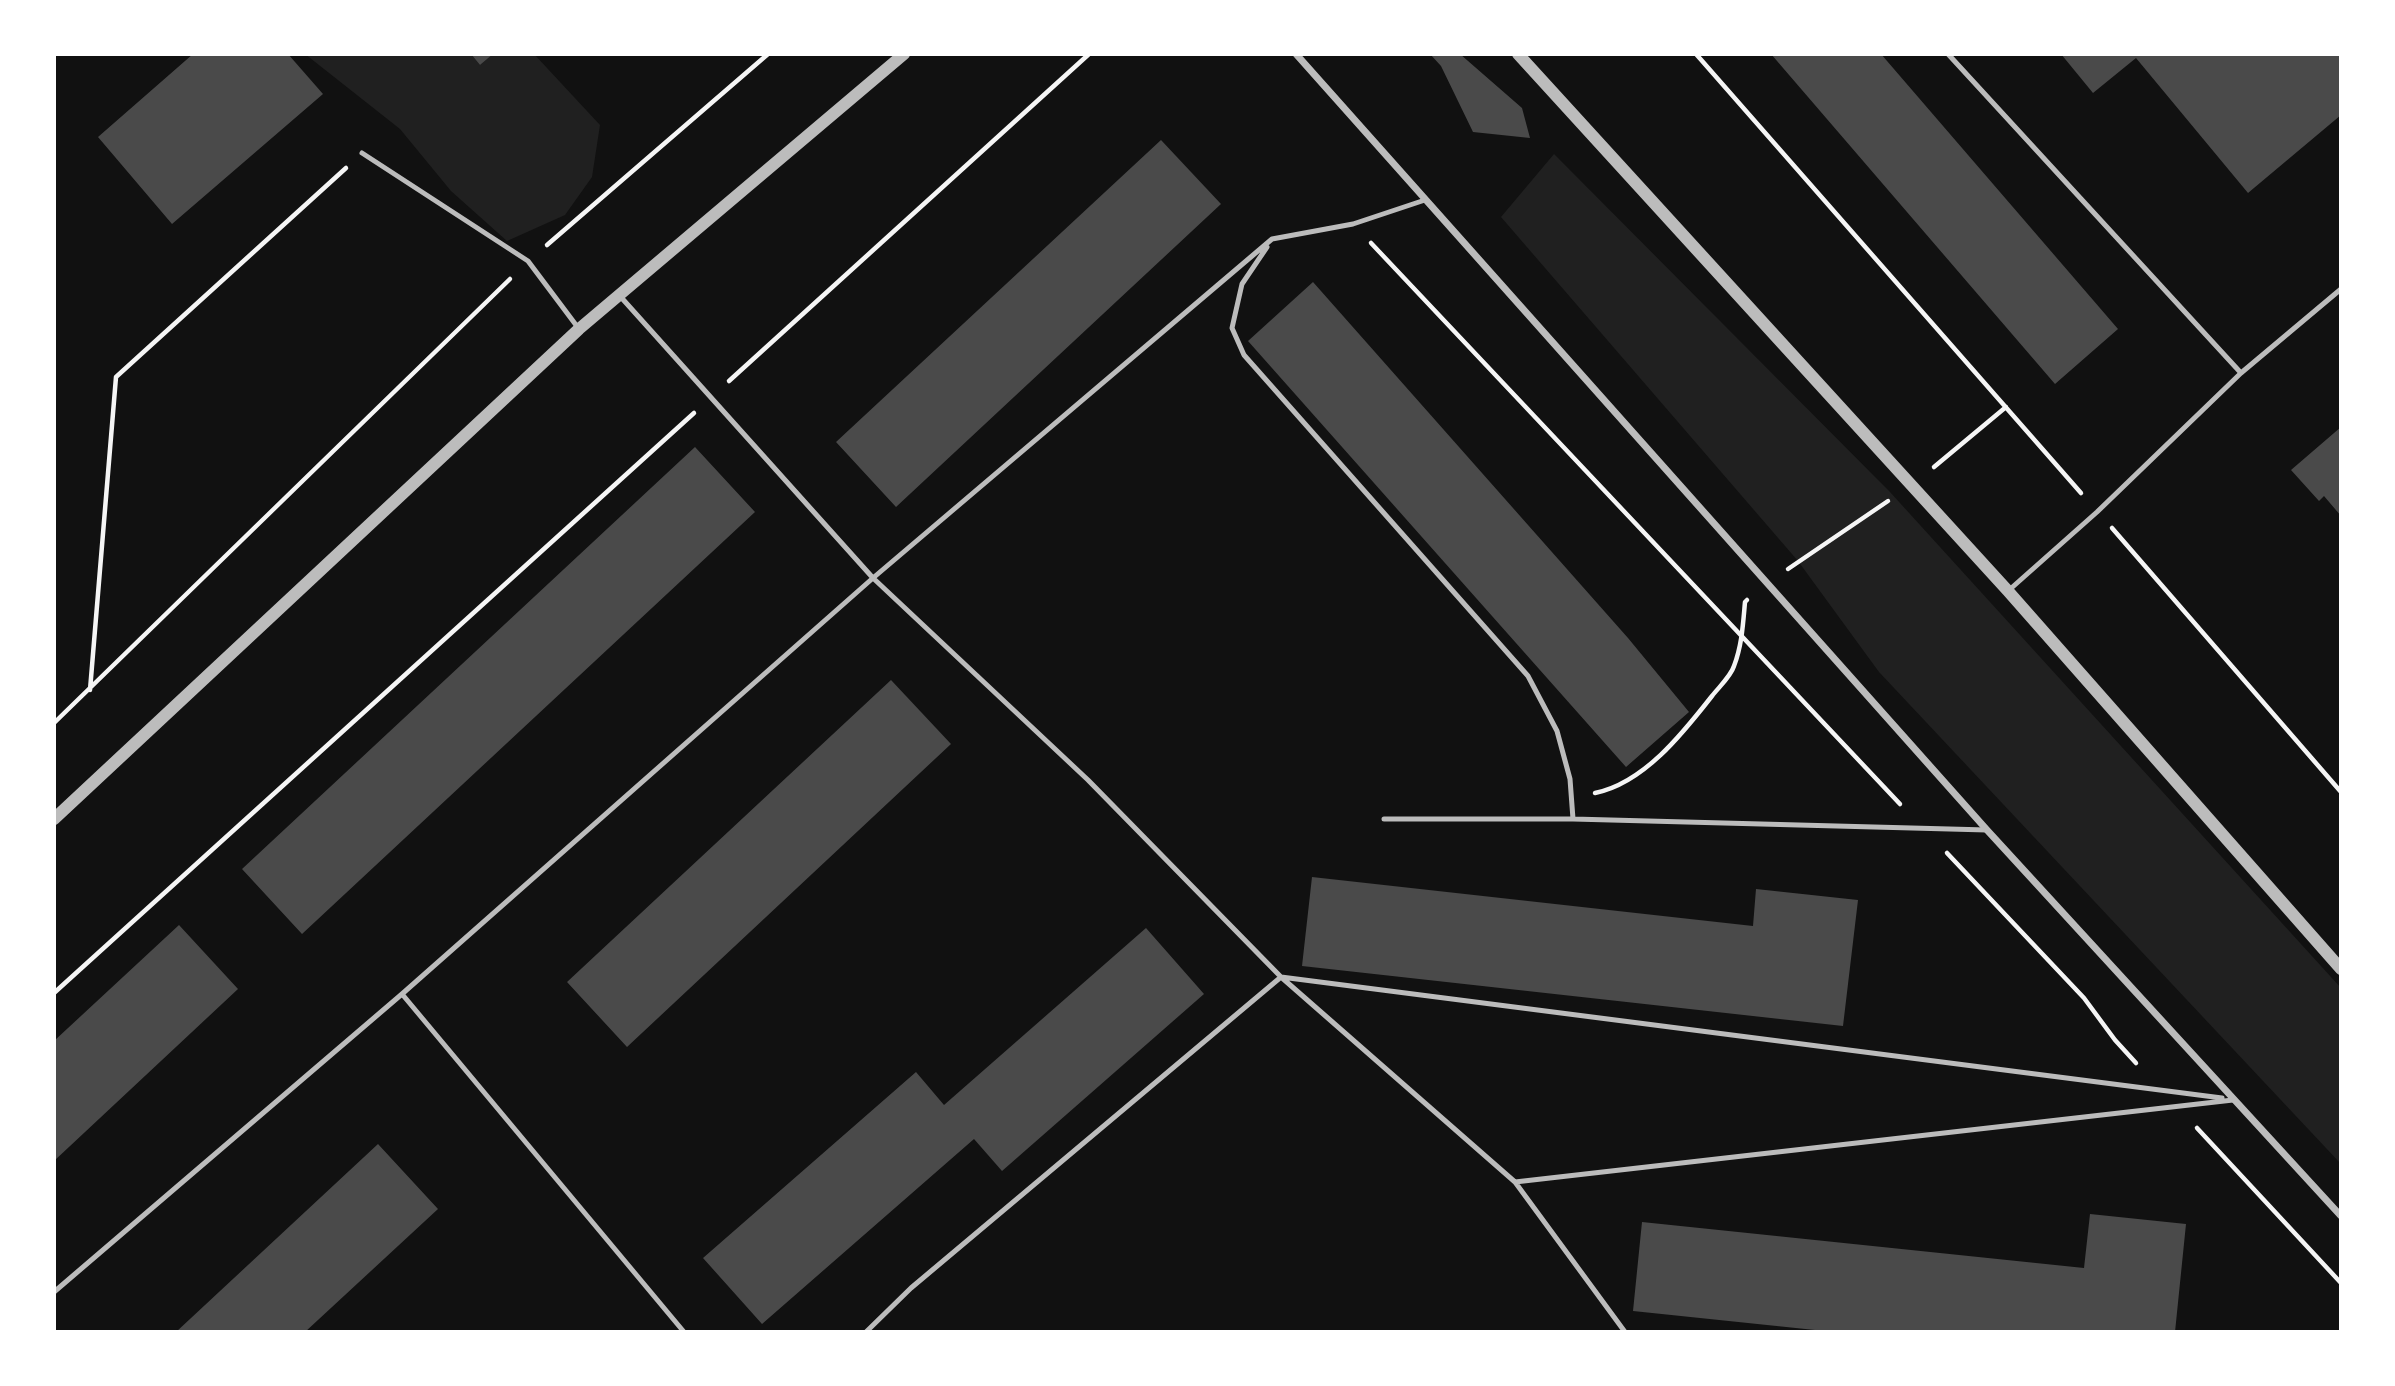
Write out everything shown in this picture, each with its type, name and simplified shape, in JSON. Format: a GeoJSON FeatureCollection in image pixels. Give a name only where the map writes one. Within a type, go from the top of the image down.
{"type":"FeatureCollection","features":[{"type":"Feature","properties":{"kind":"street"},"geometry":{"type":"LineString","coordinates":[[54,819],[579,330],[904,54]]}},
{"type":"Feature","properties":{"kind":"street"},"geometry":{"type":"LineString","coordinates":[[1296,54],[1987,830],[2341,1216]]}},
{"type":"Feature","properties":{"kind":"street"},"geometry":{"type":"LineString","coordinates":[[1518,54],[2008,591],[2339,962]]}},
{"type":"Feature","properties":{"kind":"lane"},"geometry":{"type":"LineString","coordinates":[[1948,54],[2241,373]]}},
{"type":"Feature","properties":{"kind":"lane"},"geometry":{"type":"LineString","coordinates":[[362,153],[528,261],[579,330]]}},
{"type":"Feature","properties":{"kind":"lane"},"geometry":{"type":"LineString","coordinates":[[54,1292],[402,993],[873,578],[1272,239],[1353,224],[1425,200]]}},
{"type":"Feature","properties":{"kind":"lane"},"geometry":{"type":"LineString","coordinates":[[1272,239],[1242,284],[1233,328],[1244,355],[1528,676],[1557,731],[1570,779],[1573,819]]}},
{"type":"Feature","properties":{"kind":"lane"},"geometry":{"type":"LineString","coordinates":[[2008,591],[2097,512],[2241,373],[2341,289]]}},
{"type":"Feature","properties":{"kind":"lane"},"geometry":{"type":"LineString","coordinates":[[619,295],[873,578],[1088,780],[1281,977],[1515,1182],[1625,1332]]}},
{"type":"Feature","properties":{"kind":"lane"},"geometry":{"type":"LineString","coordinates":[[1384,818],[1573,819],[1987,830]]}},
{"type":"Feature","properties":{"kind":"lane"},"geometry":{"type":"LineString","coordinates":[[866,1332],[911,1288],[1281,977],[2233,1100]]}},
{"type":"Feature","properties":{"kind":"lane"},"geometry":{"type":"LineString","coordinates":[[402,993],[684,1332]]}},
{"type":"Feature","properties":{"kind":"lane"},"geometry":{"type":"LineString","coordinates":[[1515,1182],[2233,1100]]}},
{"type":"Feature","properties":{"kind":"path"},"geometry":{"type":"LineString","coordinates":[[54,723],[90,691],[528,261],[768,54]]}},
{"type":"Feature","properties":{"kind":"path"},"geometry":{"type":"LineString","coordinates":[[727,383],[1089,54]]}},
{"type":"Feature","properties":{"kind":"path"},"geometry":{"type":"LineString","coordinates":[[1696,54],[2341,792]]}},
{"type":"Feature","properties":{"kind":"path"},"geometry":{"type":"LineString","coordinates":[[90,691],[116,377],[362,153]]}},
{"type":"Feature","properties":{"kind":"path"},"geometry":{"type":"LineString","coordinates":[[1353,224],[1904,807]]}},
{"type":"Feature","properties":{"kind":"path"},"geometry":{"type":"LineString","coordinates":[[54,993],[696,411]]}},
{"type":"Feature","properties":{"kind":"path"},"geometry":{"type":"LineString","coordinates":[[1942,847],[2084,998],[2115,1040],[2143,1071]]}},
{"type":"Feature","properties":{"kind":"path"},"geometry":{"type":"LineString","coordinates":[[2190,1121],[2341,1283]]}},
{"type":"Feature","properties":{"kind":"shaded area"},"geometry":{"type":"Polygon","coordinates":[[[305,54],[471,54],[480,65],[493,54],[534,54],[600,125],[592,177],[565,215],[507,241],[451,191],[400,129],[305,54]]]}},
{"type":"Feature","properties":{"kind":"shaded area"},"geometry":{"type":"Polygon","coordinates":[[[1554,154],[1890,492],[2341,988],[2341,1164],[1879,672],[1798,561],[1501,217],[1554,154]]]}},
{"type":"Feature","properties":{"kind":"building"},"geometry":{"type":"Polygon","coordinates":[[[193,54],[288,54],[323,94],[172,224],[98,137],[193,54]]]}},
{"type":"Feature","properties":{"kind":"building"},"geometry":{"type":"Polygon","coordinates":[[[471,54],[493,54],[480,65],[471,54]]]}},
{"type":"Feature","properties":{"kind":"building"},"geometry":{"type":"Polygon","coordinates":[[[1430,54],[1460,54],[1522,108],[1530,138],[1473,132],[1441,66],[1430,54]]]}},
{"type":"Feature","properties":{"kind":"building"},"geometry":{"type":"Polygon","coordinates":[[[1771,54],[1881,54],[2118,329],[2055,384],[1771,54]]]}},
{"type":"Feature","properties":{"kind":"building"},"geometry":{"type":"Polygon","coordinates":[[[2061,54],[2341,54],[2341,115],[2248,193],[2136,58],[2093,93],[2061,54]]]}},
{"type":"Feature","properties":{"kind":"building"},"geometry":{"type":"Polygon","coordinates":[[[1161,140],[1221,204],[896,507],[836,442],[1161,140]]]}},
{"type":"Feature","properties":{"kind":"building"},"geometry":{"type":"Polygon","coordinates":[[[1313,282],[1628,638],[1689,712],[1626,767],[1248,341],[1313,282]]]}},
{"type":"Feature","properties":{"kind":"building"},"geometry":{"type":"Polygon","coordinates":[[[2341,427],[2341,516],[2324,496],[2319,501],[2291,470],[2341,427]]]}},
{"type":"Feature","properties":{"kind":"building"},"geometry":{"type":"Polygon","coordinates":[[[695,447],[755,512],[302,934],[242,869],[695,447]]]}},
{"type":"Feature","properties":{"kind":"building"},"geometry":{"type":"Polygon","coordinates":[[[891,680],[951,744],[627,1047],[567,982],[891,680]]]}},
{"type":"Feature","properties":{"kind":"building"},"geometry":{"type":"Polygon","coordinates":[[[1312,877],[1753,926],[1756,889],[1858,900],[1843,1026],[1302,966],[1312,877]]]}},
{"type":"Feature","properties":{"kind":"building"},"geometry":{"type":"Polygon","coordinates":[[[179,925],[238,989],[54,1161],[54,1041],[179,925]]]}},
{"type":"Feature","properties":{"kind":"building"},"geometry":{"type":"Polygon","coordinates":[[[1146,928],[1204,994],[1002,1171],[974,1139],[762,1324],[703,1258],[916,1072],[944,1105],[1146,928]]]}},
{"type":"Feature","properties":{"kind":"building"},"geometry":{"type":"Polygon","coordinates":[[[378,1144],[438,1209],[305,1332],[176,1332],[378,1144]]]}},
{"type":"Feature","properties":{"kind":"building"},"geometry":{"type":"Polygon","coordinates":[[[2090,1214],[2186,1224],[2175,1332],[1834,1332],[1633,1311],[1642,1222],[2084,1268],[2090,1214]]]}}]}
